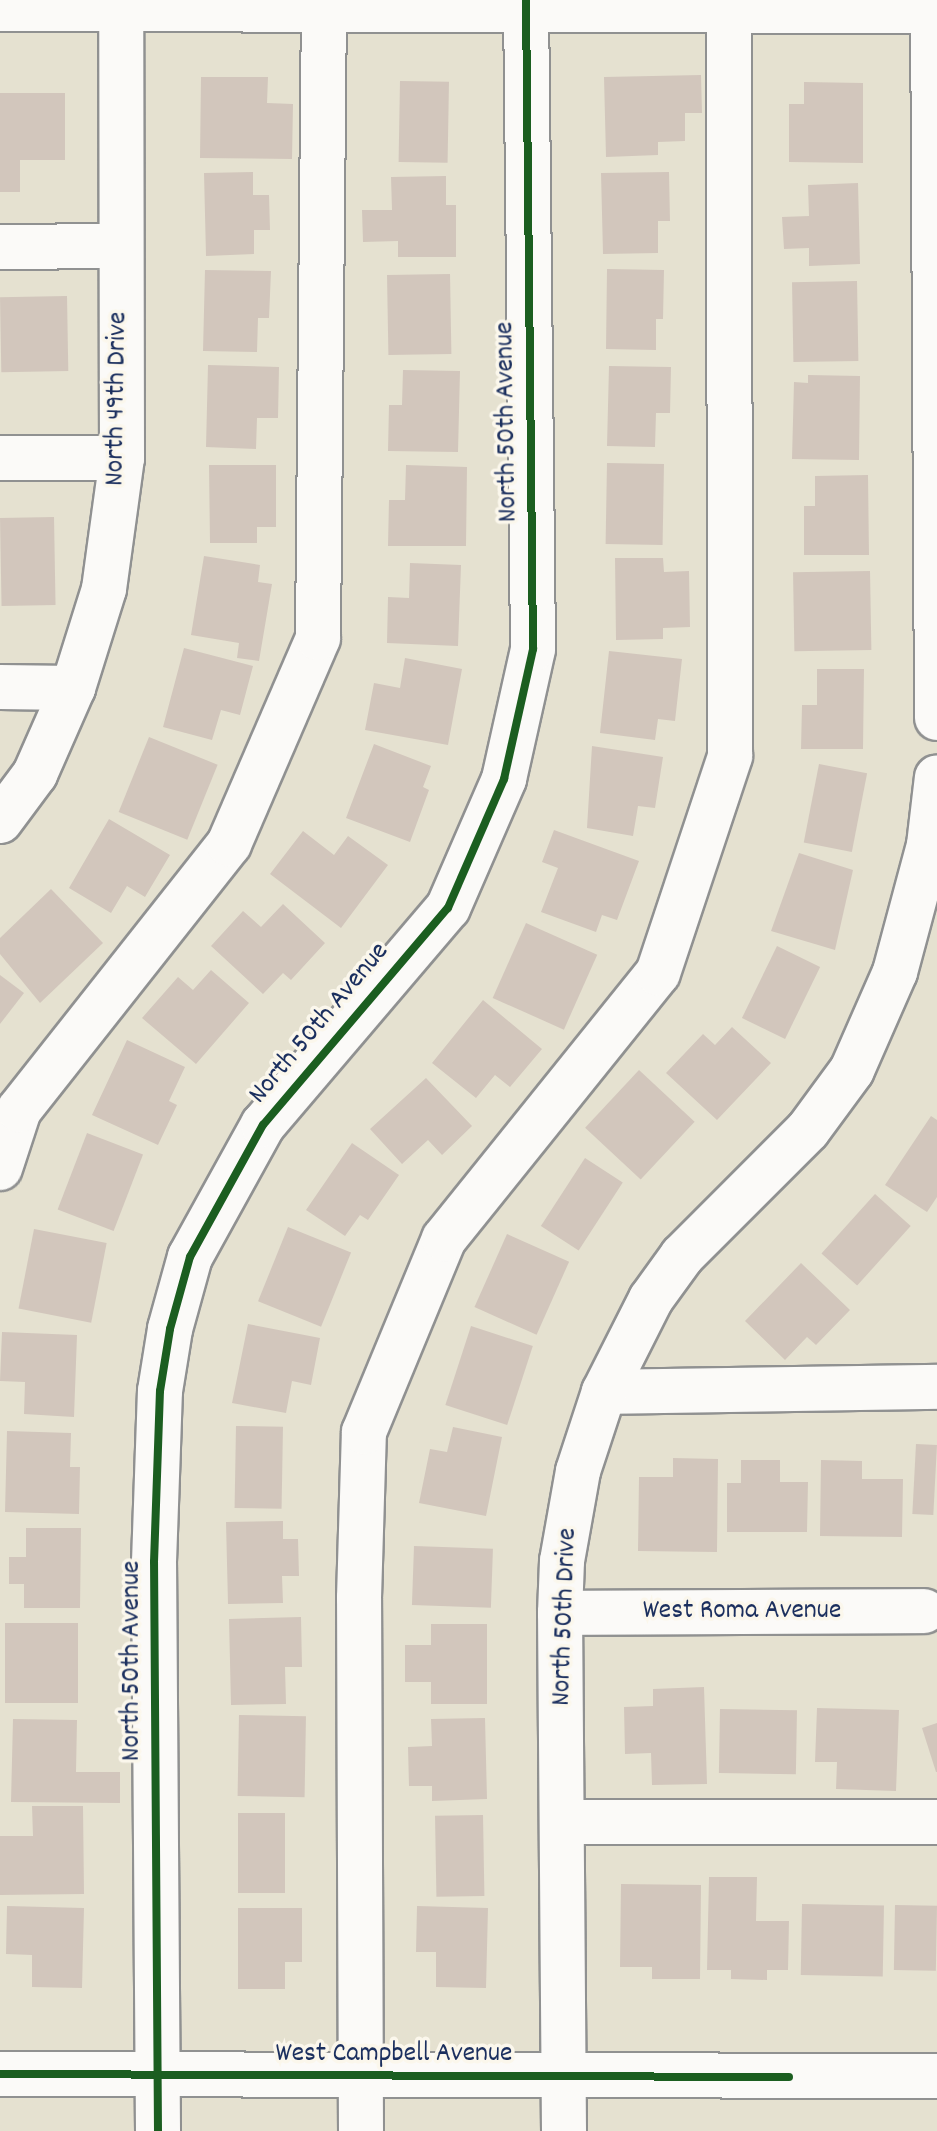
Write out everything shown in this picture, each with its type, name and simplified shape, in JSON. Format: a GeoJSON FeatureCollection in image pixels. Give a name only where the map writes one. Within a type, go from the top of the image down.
{"type":"FeatureCollection","features":[{"type":"Feature","properties":{"kind":"street"},"geometry":{"type":"LineString","coordinates":[[0,9],[121,5],[934,8],[937,718]]}},
{"type":"Feature","properties":{"kind":"street","name":"North 49th Drive"},"geometry":{"type":"LineString","coordinates":[[0,821],[35,774],[73,688],[104,589],[122,458],[121,5]]}},
{"type":"Feature","properties":{"kind":"street"},"geometry":{"type":"LineString","coordinates":[[0,1168],[19,1110],[229,844],[318,638],[324,5]]}},
{"type":"Feature","properties":{"kind":"street","name":"North 50th Avenue"},"geometry":{"type":"LineString","coordinates":[[158,2131],[154,1562],[160,1391],[170,1329],[190,1257],[263,1125],[448,908],[504,779],[533,649],[526,5]]}},
{"type":"Feature","properties":{"kind":"street"},"geometry":{"type":"LineString","coordinates":[[361,2131],[359,1598],[364,1432],[444,1239],[658,973],[730,756],[729,5]]}},
{"type":"Feature","properties":{"kind":"street"},"geometry":{"type":"LineString","coordinates":[[0,247],[120,246]]}},
{"type":"Feature","properties":{"kind":"street"},"geometry":{"type":"LineString","coordinates":[[0,458],[122,458]]}},
{"type":"Feature","properties":{"kind":"street"},"geometry":{"type":"LineString","coordinates":[[0,687],[73,688]]}},
{"type":"Feature","properties":{"kind":"street","name":"North 50th Drive"},"geometry":{"type":"LineString","coordinates":[[564,2131],[565,1822],[560,1613],[569,1508],[604,1392],[651,1299],[682,1256],[808,1130],[852,1070],[895,972],[929,845],[937,777]]}},
{"type":"Feature","properties":{"kind":"street"},"geometry":{"type":"LineString","coordinates":[[604,1392],[937,1387]]}},
{"type":"Feature","properties":{"kind":"street","name":"West Roma Avenue"},"geometry":{"type":"LineString","coordinates":[[560,1613],[924,1611]]}},
{"type":"Feature","properties":{"kind":"street"},"geometry":{"type":"LineString","coordinates":[[565,1822],[937,1822]]}},
{"type":"Feature","properties":{"kind":"street","name":"West Campbell Avenue"},"geometry":{"type":"LineString","coordinates":[[0,2074],[937,2076]]}},
{"type":"Feature","properties":{"kind":"building"},"geometry":{"type":"Polygon","coordinates":[[[701,75],[702,113],[685,113],[685,141],[658,142],[658,155],[606,157],[604,77],[701,75]]]}},
{"type":"Feature","properties":{"kind":"building"},"geometry":{"type":"Polygon","coordinates":[[[201,77],[268,77],[267,103],[293,104],[292,159],[200,158],[201,77]]]}},
{"type":"Feature","properties":{"kind":"building"},"geometry":{"type":"Polygon","coordinates":[[[400,81],[449,82],[448,163],[399,162],[400,81]]]}},
{"type":"Feature","properties":{"kind":"building"},"geometry":{"type":"Polygon","coordinates":[[[804,82],[863,83],[863,163],[789,162],[789,104],[804,104],[804,82]]]}},
{"type":"Feature","properties":{"kind":"building"},"geometry":{"type":"Polygon","coordinates":[[[0,93],[65,93],[65,160],[20,160],[20,192],[0,192],[0,93]]]}},
{"type":"Feature","properties":{"kind":"building"},"geometry":{"type":"Polygon","coordinates":[[[253,172],[253,195],[269,195],[270,230],[254,230],[254,254],[206,256],[204,173],[253,172]]]}},
{"type":"Feature","properties":{"kind":"building"},"geometry":{"type":"Polygon","coordinates":[[[669,172],[670,221],[658,221],[658,253],[603,254],[601,173],[669,172]]]}},
{"type":"Feature","properties":{"kind":"building"},"geometry":{"type":"Polygon","coordinates":[[[446,176],[446,205],[456,205],[456,257],[398,257],[398,241],[363,242],[362,210],[392,210],[391,177],[446,176]]]}},
{"type":"Feature","properties":{"kind":"building"},"geometry":{"type":"Polygon","coordinates":[[[858,183],[860,264],[809,266],[809,248],[784,249],[782,217],[809,216],[808,185],[858,183]]]}},
{"type":"Feature","properties":{"kind":"building"},"geometry":{"type":"Polygon","coordinates":[[[607,269],[664,270],[663,319],[656,319],[656,350],[606,349],[607,269]]]}},
{"type":"Feature","properties":{"kind":"building"},"geometry":{"type":"Polygon","coordinates":[[[205,270],[271,271],[269,318],[258,318],[257,352],[203,351],[205,270]]]}},
{"type":"Feature","properties":{"kind":"building"},"geometry":{"type":"Polygon","coordinates":[[[450,274],[451,354],[388,355],[387,275],[450,274]]]}},
{"type":"Feature","properties":{"kind":"building"},"geometry":{"type":"Polygon","coordinates":[[[857,281],[858,361],[793,362],[792,282],[857,281]]]}},
{"type":"Feature","properties":{"kind":"building"},"geometry":{"type":"Polygon","coordinates":[[[67,296],[68,371],[1,372],[0,297],[67,296]]]}},
{"type":"Feature","properties":{"kind":"building"},"geometry":{"type":"Polygon","coordinates":[[[208,365],[279,367],[278,418],[257,418],[256,449],[206,447],[208,365]]]}},
{"type":"Feature","properties":{"kind":"building"},"geometry":{"type":"Polygon","coordinates":[[[609,366],[671,367],[670,413],[656,413],[655,447],[607,446],[609,366]]]}},
{"type":"Feature","properties":{"kind":"building"},"geometry":{"type":"Polygon","coordinates":[[[403,370],[460,371],[458,452],[388,451],[389,405],[402,405],[403,370]]]}},
{"type":"Feature","properties":{"kind":"building"},"geometry":{"type":"Polygon","coordinates":[[[808,375],[860,376],[859,460],[792,459],[794,382],[808,383],[808,375]]]}},
{"type":"Feature","properties":{"kind":"building"},"geometry":{"type":"Polygon","coordinates":[[[607,463],[664,464],[663,545],[606,544],[607,463]]]}},
{"type":"Feature","properties":{"kind":"building"},"geometry":{"type":"Polygon","coordinates":[[[209,465],[276,465],[276,527],[257,527],[257,543],[210,543],[209,465]]]}},
{"type":"Feature","properties":{"kind":"building"},"geometry":{"type":"Polygon","coordinates":[[[406,465],[467,467],[466,546],[388,546],[389,500],[405,500],[406,465]]]}},
{"type":"Feature","properties":{"kind":"building"},"geometry":{"type":"Polygon","coordinates":[[[868,475],[869,555],[804,555],[804,506],[815,506],[815,476],[868,475]]]}},
{"type":"Feature","properties":{"kind":"building"},"geometry":{"type":"Polygon","coordinates":[[[54,517],[56,605],[2,606],[0,518],[54,517]]]}},
{"type":"Feature","properties":{"kind":"building"},"geometry":{"type":"Polygon","coordinates":[[[204,556],[260,565],[258,582],[272,584],[259,661],[237,658],[239,643],[191,635],[204,556]]]}},
{"type":"Feature","properties":{"kind":"building"},"geometry":{"type":"Polygon","coordinates":[[[615,558],[663,558],[664,572],[689,571],[690,627],[663,628],[663,639],[616,640],[615,558]]]}},
{"type":"Feature","properties":{"kind":"building"},"geometry":{"type":"Polygon","coordinates":[[[410,563],[461,565],[458,646],[387,643],[388,597],[409,598],[410,563]]]}},
{"type":"Feature","properties":{"kind":"building"},"geometry":{"type":"Polygon","coordinates":[[[870,571],[871,650],[794,651],[793,572],[870,571]]]}},
{"type":"Feature","properties":{"kind":"building"},"geometry":{"type":"Polygon","coordinates":[[[184,648],[253,666],[240,715],[221,710],[212,740],[163,727],[184,648]]]}},
{"type":"Feature","properties":{"kind":"building"},"geometry":{"type":"Polygon","coordinates":[[[609,651],[682,659],[675,721],[658,719],[655,740],[600,733],[609,651]]]}},
{"type":"Feature","properties":{"kind":"building"},"geometry":{"type":"Polygon","coordinates":[[[405,658],[462,669],[448,745],[365,730],[374,683],[400,688],[405,658]]]}},
{"type":"Feature","properties":{"kind":"building"},"geometry":{"type":"Polygon","coordinates":[[[817,669],[864,669],[863,749],[801,749],[802,705],[817,705],[817,669]]]}},
{"type":"Feature","properties":{"kind":"building"},"geometry":{"type":"Polygon","coordinates":[[[149,737],[218,765],[187,840],[119,812],[149,737]]]}},
{"type":"Feature","properties":{"kind":"building"},"geometry":{"type":"Polygon","coordinates":[[[374,744],[431,766],[423,787],[429,790],[410,842],[346,818],[374,744]]]}},
{"type":"Feature","properties":{"kind":"building"},"geometry":{"type":"Polygon","coordinates":[[[592,746],[663,757],[655,808],[638,806],[633,836],[587,828],[592,746]]]}},
{"type":"Feature","properties":{"kind":"building"},"geometry":{"type":"Polygon","coordinates":[[[819,764],[867,773],[852,852],[804,843],[819,764]]]}},
{"type":"Feature","properties":{"kind":"building"},"geometry":{"type":"Polygon","coordinates":[[[109,819],[170,855],[145,897],[127,886],[111,913],[69,888],[109,819]]]}},
{"type":"Feature","properties":{"kind":"building"},"geometry":{"type":"Polygon","coordinates":[[[554,830],[639,861],[617,920],[602,915],[596,932],[541,912],[558,868],[542,862],[554,830]]]}},
{"type":"Feature","properties":{"kind":"building"},"geometry":{"type":"Polygon","coordinates":[[[303,831],[334,855],[348,836],[388,865],[341,928],[270,874],[303,831]]]}},
{"type":"Feature","properties":{"kind":"building"},"geometry":{"type":"Polygon","coordinates":[[[799,853],[853,870],[835,950],[771,931],[799,853]]]}},
{"type":"Feature","properties":{"kind":"building"},"geometry":{"type":"Polygon","coordinates":[[[51,889],[103,943],[40,1003],[0,954],[0,938],[51,889]]]}},
{"type":"Feature","properties":{"kind":"building"},"geometry":{"type":"Polygon","coordinates":[[[283,904],[325,943],[291,980],[283,973],[263,994],[211,946],[243,911],[261,927],[283,904]]]}},
{"type":"Feature","properties":{"kind":"building"},"geometry":{"type":"Polygon","coordinates":[[[526,923],[597,955],[564,1030],[493,998],[526,923]]]}},
{"type":"Feature","properties":{"kind":"building"},"geometry":{"type":"Polygon","coordinates":[[[777,946],[820,967],[785,1039],[742,1018],[777,946]]]}},
{"type":"Feature","properties":{"kind":"building"},"geometry":{"type":"Polygon","coordinates":[[[211,970],[249,1003],[196,1064],[142,1018],[178,977],[193,990],[211,970]]]}},
{"type":"Feature","properties":{"kind":"building"},"geometry":{"type":"Polygon","coordinates":[[[0,975],[24,993],[0,1024],[0,975]]]}},
{"type":"Feature","properties":{"kind":"building"},"geometry":{"type":"Polygon","coordinates":[[[483,1000],[542,1049],[510,1087],[495,1075],[476,1098],[432,1063],[483,1000]]]}},
{"type":"Feature","properties":{"kind":"building"},"geometry":{"type":"Polygon","coordinates":[[[732,1027],[771,1063],[717,1120],[666,1073],[703,1034],[715,1045],[732,1027]]]}},
{"type":"Feature","properties":{"kind":"building"},"geometry":{"type":"Polygon","coordinates":[[[127,1040],[185,1067],[169,1101],[177,1105],[158,1145],[92,1115],[127,1040]]]}},
{"type":"Feature","properties":{"kind":"building"},"geometry":{"type":"Polygon","coordinates":[[[639,1070],[695,1122],[641,1180],[585,1128],[639,1070]]]}},
{"type":"Feature","properties":{"kind":"building"},"geometry":{"type":"Polygon","coordinates":[[[426,1078],[472,1126],[442,1155],[428,1140],[402,1164],[370,1129],[426,1078]]]}},
{"type":"Feature","properties":{"kind":"building"},"geometry":{"type":"Polygon","coordinates":[[[931,1116],[937,1120],[937,1197],[927,1212],[885,1185],[931,1116]]]}},
{"type":"Feature","properties":{"kind":"building"},"geometry":{"type":"Polygon","coordinates":[[[87,1133],[143,1155],[114,1231],[58,1210],[87,1133]]]}},
{"type":"Feature","properties":{"kind":"building"},"geometry":{"type":"Polygon","coordinates":[[[352,1143],[399,1175],[368,1220],[360,1215],[345,1236],[306,1210],[352,1143]]]}},
{"type":"Feature","properties":{"kind":"building"},"geometry":{"type":"Polygon","coordinates":[[[585,1158],[623,1183],[579,1250],[541,1226],[585,1158]]]}},
{"type":"Feature","properties":{"kind":"building"},"geometry":{"type":"Polygon","coordinates":[[[875,1194],[911,1226],[857,1286],[821,1253],[875,1194]]]}},
{"type":"Feature","properties":{"kind":"building"},"geometry":{"type":"Polygon","coordinates":[[[288,1227],[351,1252],[321,1327],[258,1301],[288,1227]]]}},
{"type":"Feature","properties":{"kind":"building"},"geometry":{"type":"Polygon","coordinates":[[[34,1229],[107,1243],[91,1323],[19,1309],[34,1229]]]}},
{"type":"Feature","properties":{"kind":"building"},"geometry":{"type":"Polygon","coordinates":[[[507,1234],[569,1262],[537,1335],[474,1307],[507,1234]]]}},
{"type":"Feature","properties":{"kind":"building"},"geometry":{"type":"Polygon","coordinates":[[[801,1263],[850,1310],[816,1345],[807,1337],[785,1360],[745,1321],[801,1263]]]}},
{"type":"Feature","properties":{"kind":"building"},"geometry":{"type":"Polygon","coordinates":[[[248,1324],[320,1338],[311,1385],[292,1381],[286,1413],[232,1403],[248,1324]]]}},
{"type":"Feature","properties":{"kind":"building"},"geometry":{"type":"Polygon","coordinates":[[[471,1326],[533,1346],[507,1425],[445,1405],[471,1326]]]}},
{"type":"Feature","properties":{"kind":"building"},"geometry":{"type":"Polygon","coordinates":[[[2,1332],[77,1335],[74,1417],[24,1414],[25,1382],[0,1381],[2,1332]]]}},
{"type":"Feature","properties":{"kind":"building"},"geometry":{"type":"Polygon","coordinates":[[[236,1426],[283,1427],[282,1509],[235,1508],[236,1426]]]}},
{"type":"Feature","properties":{"kind":"building"},"geometry":{"type":"Polygon","coordinates":[[[453,1427],[502,1437],[486,1516],[419,1503],[430,1449],[447,1452],[453,1427]]]}},
{"type":"Feature","properties":{"kind":"building"},"geometry":{"type":"Polygon","coordinates":[[[7,1431],[71,1433],[70,1467],[80,1467],[79,1514],[5,1512],[7,1431]]]}},
{"type":"Feature","properties":{"kind":"building"},"geometry":{"type":"Polygon","coordinates":[[[916,1444],[937,1445],[933,1515],[912,1514],[916,1444]]]}},
{"type":"Feature","properties":{"kind":"building"},"geometry":{"type":"Polygon","coordinates":[[[673,1458],[718,1459],[717,1552],[638,1551],[639,1477],[673,1477],[673,1458]]]}},
{"type":"Feature","properties":{"kind":"building"},"geometry":{"type":"Polygon","coordinates":[[[741,1460],[780,1460],[780,1482],[808,1482],[807,1532],[727,1532],[727,1483],[741,1483],[741,1460]]]}},
{"type":"Feature","properties":{"kind":"building"},"geometry":{"type":"Polygon","coordinates":[[[821,1460],[862,1461],[862,1479],[903,1479],[902,1537],[820,1536],[821,1460]]]}},
{"type":"Feature","properties":{"kind":"building"},"geometry":{"type":"Polygon","coordinates":[[[283,1521],[283,1539],[298,1539],[299,1576],[282,1576],[283,1603],[228,1604],[226,1522],[283,1521]]]}},
{"type":"Feature","properties":{"kind":"building"},"geometry":{"type":"Polygon","coordinates":[[[26,1528],[81,1528],[80,1608],[24,1608],[24,1584],[9,1584],[9,1557],[26,1557],[26,1528]]]}},
{"type":"Feature","properties":{"kind":"building"},"geometry":{"type":"Polygon","coordinates":[[[414,1546],[493,1549],[491,1608],[412,1605],[414,1546]]]}},
{"type":"Feature","properties":{"kind":"building"},"geometry":{"type":"Polygon","coordinates":[[[301,1617],[302,1667],[285,1667],[286,1704],[231,1705],[229,1619],[301,1617]]]}},
{"type":"Feature","properties":{"kind":"building"},"geometry":{"type":"Polygon","coordinates":[[[5,1623],[78,1623],[78,1703],[5,1703],[5,1623]]]}},
{"type":"Feature","properties":{"kind":"building"},"geometry":{"type":"Polygon","coordinates":[[[431,1624],[487,1624],[487,1704],[431,1704],[431,1682],[405,1682],[405,1645],[431,1645],[431,1624]]]}},
{"type":"Feature","properties":{"kind":"building"},"geometry":{"type":"Polygon","coordinates":[[[704,1687],[707,1784],[652,1785],[651,1753],[625,1754],[624,1707],[653,1706],[653,1689],[704,1687]]]}},
{"type":"Feature","properties":{"kind":"building"},"geometry":{"type":"Polygon","coordinates":[[[817,1708],[899,1710],[896,1791],[836,1789],[837,1762],[815,1762],[817,1708]]]}},
{"type":"Feature","properties":{"kind":"building"},"geometry":{"type":"Polygon","coordinates":[[[720,1709],[797,1710],[796,1774],[719,1773],[720,1709]]]}},
{"type":"Feature","properties":{"kind":"building"},"geometry":{"type":"Polygon","coordinates":[[[239,1715],[306,1716],[305,1797],[238,1796],[239,1715]]]}},
{"type":"Feature","properties":{"kind":"building"},"geometry":{"type":"Polygon","coordinates":[[[485,1718],[487,1799],[432,1801],[432,1786],[409,1786],[408,1747],[432,1746],[431,1719],[485,1718]]]}},
{"type":"Feature","properties":{"kind":"building"},"geometry":{"type":"Polygon","coordinates":[[[13,1719],[77,1720],[76,1772],[120,1772],[120,1803],[11,1802],[13,1719]]]}},
{"type":"Feature","properties":{"kind":"building"},"geometry":{"type":"Polygon","coordinates":[[[937,1723],[937,1772],[936,1772],[922,1728],[937,1723]]]}},
{"type":"Feature","properties":{"kind":"building"},"geometry":{"type":"Polygon","coordinates":[[[32,1806],[83,1806],[84,1894],[0,1895],[0,1836],[33,1836],[32,1806]]]}},
{"type":"Feature","properties":{"kind":"building"},"geometry":{"type":"Polygon","coordinates":[[[238,1813],[285,1813],[285,1893],[238,1893],[238,1813]]]}},
{"type":"Feature","properties":{"kind":"building"},"geometry":{"type":"Polygon","coordinates":[[[483,1815],[484,1896],[436,1897],[435,1816],[483,1815]]]}},
{"type":"Feature","properties":{"kind":"building"},"geometry":{"type":"Polygon","coordinates":[[[709,1877],[757,1877],[756,1921],[789,1921],[788,1970],[767,1970],[767,1980],[731,1979],[731,1970],[707,1970],[709,1877]]]}},
{"type":"Feature","properties":{"kind":"building"},"geometry":{"type":"Polygon","coordinates":[[[621,1884],[701,1885],[700,1979],[652,1979],[652,1967],[620,1967],[621,1884]]]}},
{"type":"Feature","properties":{"kind":"building"},"geometry":{"type":"Polygon","coordinates":[[[802,1904],[884,1905],[883,1976],[801,1975],[802,1904]]]}},
{"type":"Feature","properties":{"kind":"building"},"geometry":{"type":"Polygon","coordinates":[[[895,1905],[937,1906],[936,1971],[894,1970],[895,1905]]]}},
{"type":"Feature","properties":{"kind":"building"},"geometry":{"type":"Polygon","coordinates":[[[7,1906],[84,1908],[82,1988],[32,1987],[32,1955],[6,1954],[7,1906]]]}},
{"type":"Feature","properties":{"kind":"building"},"geometry":{"type":"Polygon","coordinates":[[[417,1906],[488,1908],[486,1988],[436,1987],[436,1952],[416,1952],[417,1906]]]}},
{"type":"Feature","properties":{"kind":"building"},"geometry":{"type":"Polygon","coordinates":[[[238,1908],[302,1908],[302,1962],[285,1962],[285,1989],[238,1989],[238,1908]]]}},
{"type":"Feature","properties":{"kind":"cycle path"},"geometry":{"type":"LineString","coordinates":[[158,2131],[154,1562],[160,1391],[170,1329],[190,1257],[263,1125],[448,908],[504,779],[533,649],[526,0]]}},
{"type":"Feature","properties":{"kind":"cycle path"},"geometry":{"type":"LineString","coordinates":[[0,2074],[789,2077]]}}]}
